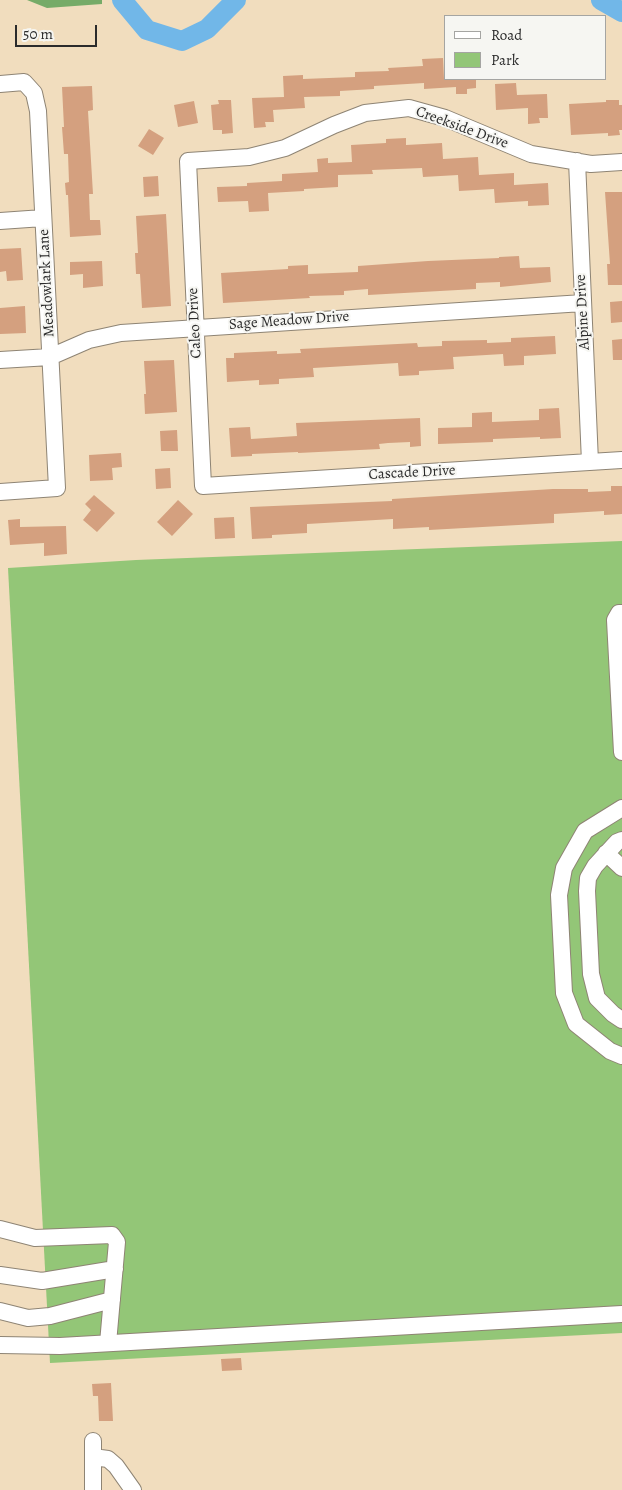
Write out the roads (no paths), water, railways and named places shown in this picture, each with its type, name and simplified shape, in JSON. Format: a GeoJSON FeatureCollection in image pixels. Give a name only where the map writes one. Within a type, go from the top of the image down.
{"type":"FeatureCollection","features":[{"type":"Feature","properties":{"kind":"street","name":"Meadowlark Lane"},"geometry":{"type":"LineString","coordinates":[[0,84],[24,82],[34,92],[38,111],[57,488],[0,492]]}},
{"type":"Feature","properties":{"kind":"street","name":"Creekside Drive"},"geometry":{"type":"LineString","coordinates":[[188,160],[249,157],[285,148],[365,113],[409,108],[445,118],[531,154],[591,164],[622,162]]}},
{"type":"Feature","properties":{"kind":"street","name":"Caleo Drive"},"geometry":{"type":"LineString","coordinates":[[188,160],[203,486]]}},
{"type":"Feature","properties":{"kind":"street","name":"Alpine Drive"},"geometry":{"type":"LineString","coordinates":[[577,161],[590,462]]}},
{"type":"Feature","properties":{"kind":"street"},"geometry":{"type":"LineString","coordinates":[[0,221],[44,218]]}},
{"type":"Feature","properties":{"kind":"street","name":"Sage Meadow Drive"},"geometry":{"type":"LineString","coordinates":[[0,360],[50,357],[89,340],[121,332],[583,303]]}},
{"type":"Feature","properties":{"kind":"street","name":"Cascade Drive"},"geometry":{"type":"LineString","coordinates":[[203,486],[622,460]]}},
{"type":"Feature","properties":{"kind":"street"},"geometry":{"type":"LineString","coordinates":[[622,613],[615,620],[622,752]]}},
{"type":"Feature","properties":{"kind":"street"},"geometry":{"type":"LineString","coordinates":[[622,808],[585,831],[564,868],[559,894],[564,993],[576,1024],[610,1051],[622,1056]]}},
{"type":"Feature","properties":{"kind":"street"},"geometry":{"type":"LineString","coordinates":[[619,1013],[598,998],[591,974],[587,891],[588,878],[595,866],[617,842],[622,840]]}},
{"type":"Feature","properties":{"kind":"street"},"geometry":{"type":"LineString","coordinates":[[606,853],[622,868]]}},
{"type":"Feature","properties":{"kind":"street"},"geometry":{"type":"LineString","coordinates":[[0,1229],[35,1238],[112,1235],[117,1242],[108,1343]]}},
{"type":"Feature","properties":{"kind":"street"},"geometry":{"type":"LineString","coordinates":[[0,1275],[42,1281],[115,1269]]}},
{"type":"Feature","properties":{"kind":"street"},"geometry":{"type":"LineString","coordinates":[[0,1312],[28,1318],[50,1316],[112,1300]]}},
{"type":"Feature","properties":{"kind":"street"},"geometry":{"type":"LineString","coordinates":[[0,1345],[60,1346],[622,1314]]}},
{"type":"Feature","properties":{"kind":"street"},"geometry":{"type":"LineString","coordinates":[[93,1490],[93,1449],[116,1466],[133,1490]]}},
{"type":"Feature","properties":{"kind":"waterway"},"geometry":{"type":"LineString","coordinates":[[122,0],[147,30],[182,41],[207,29],[236,0]]}},
{"type":"Feature","properties":{"kind":"waterway"},"geometry":{"type":"LineString","coordinates":[[601,0],[622,12]]}}]}
